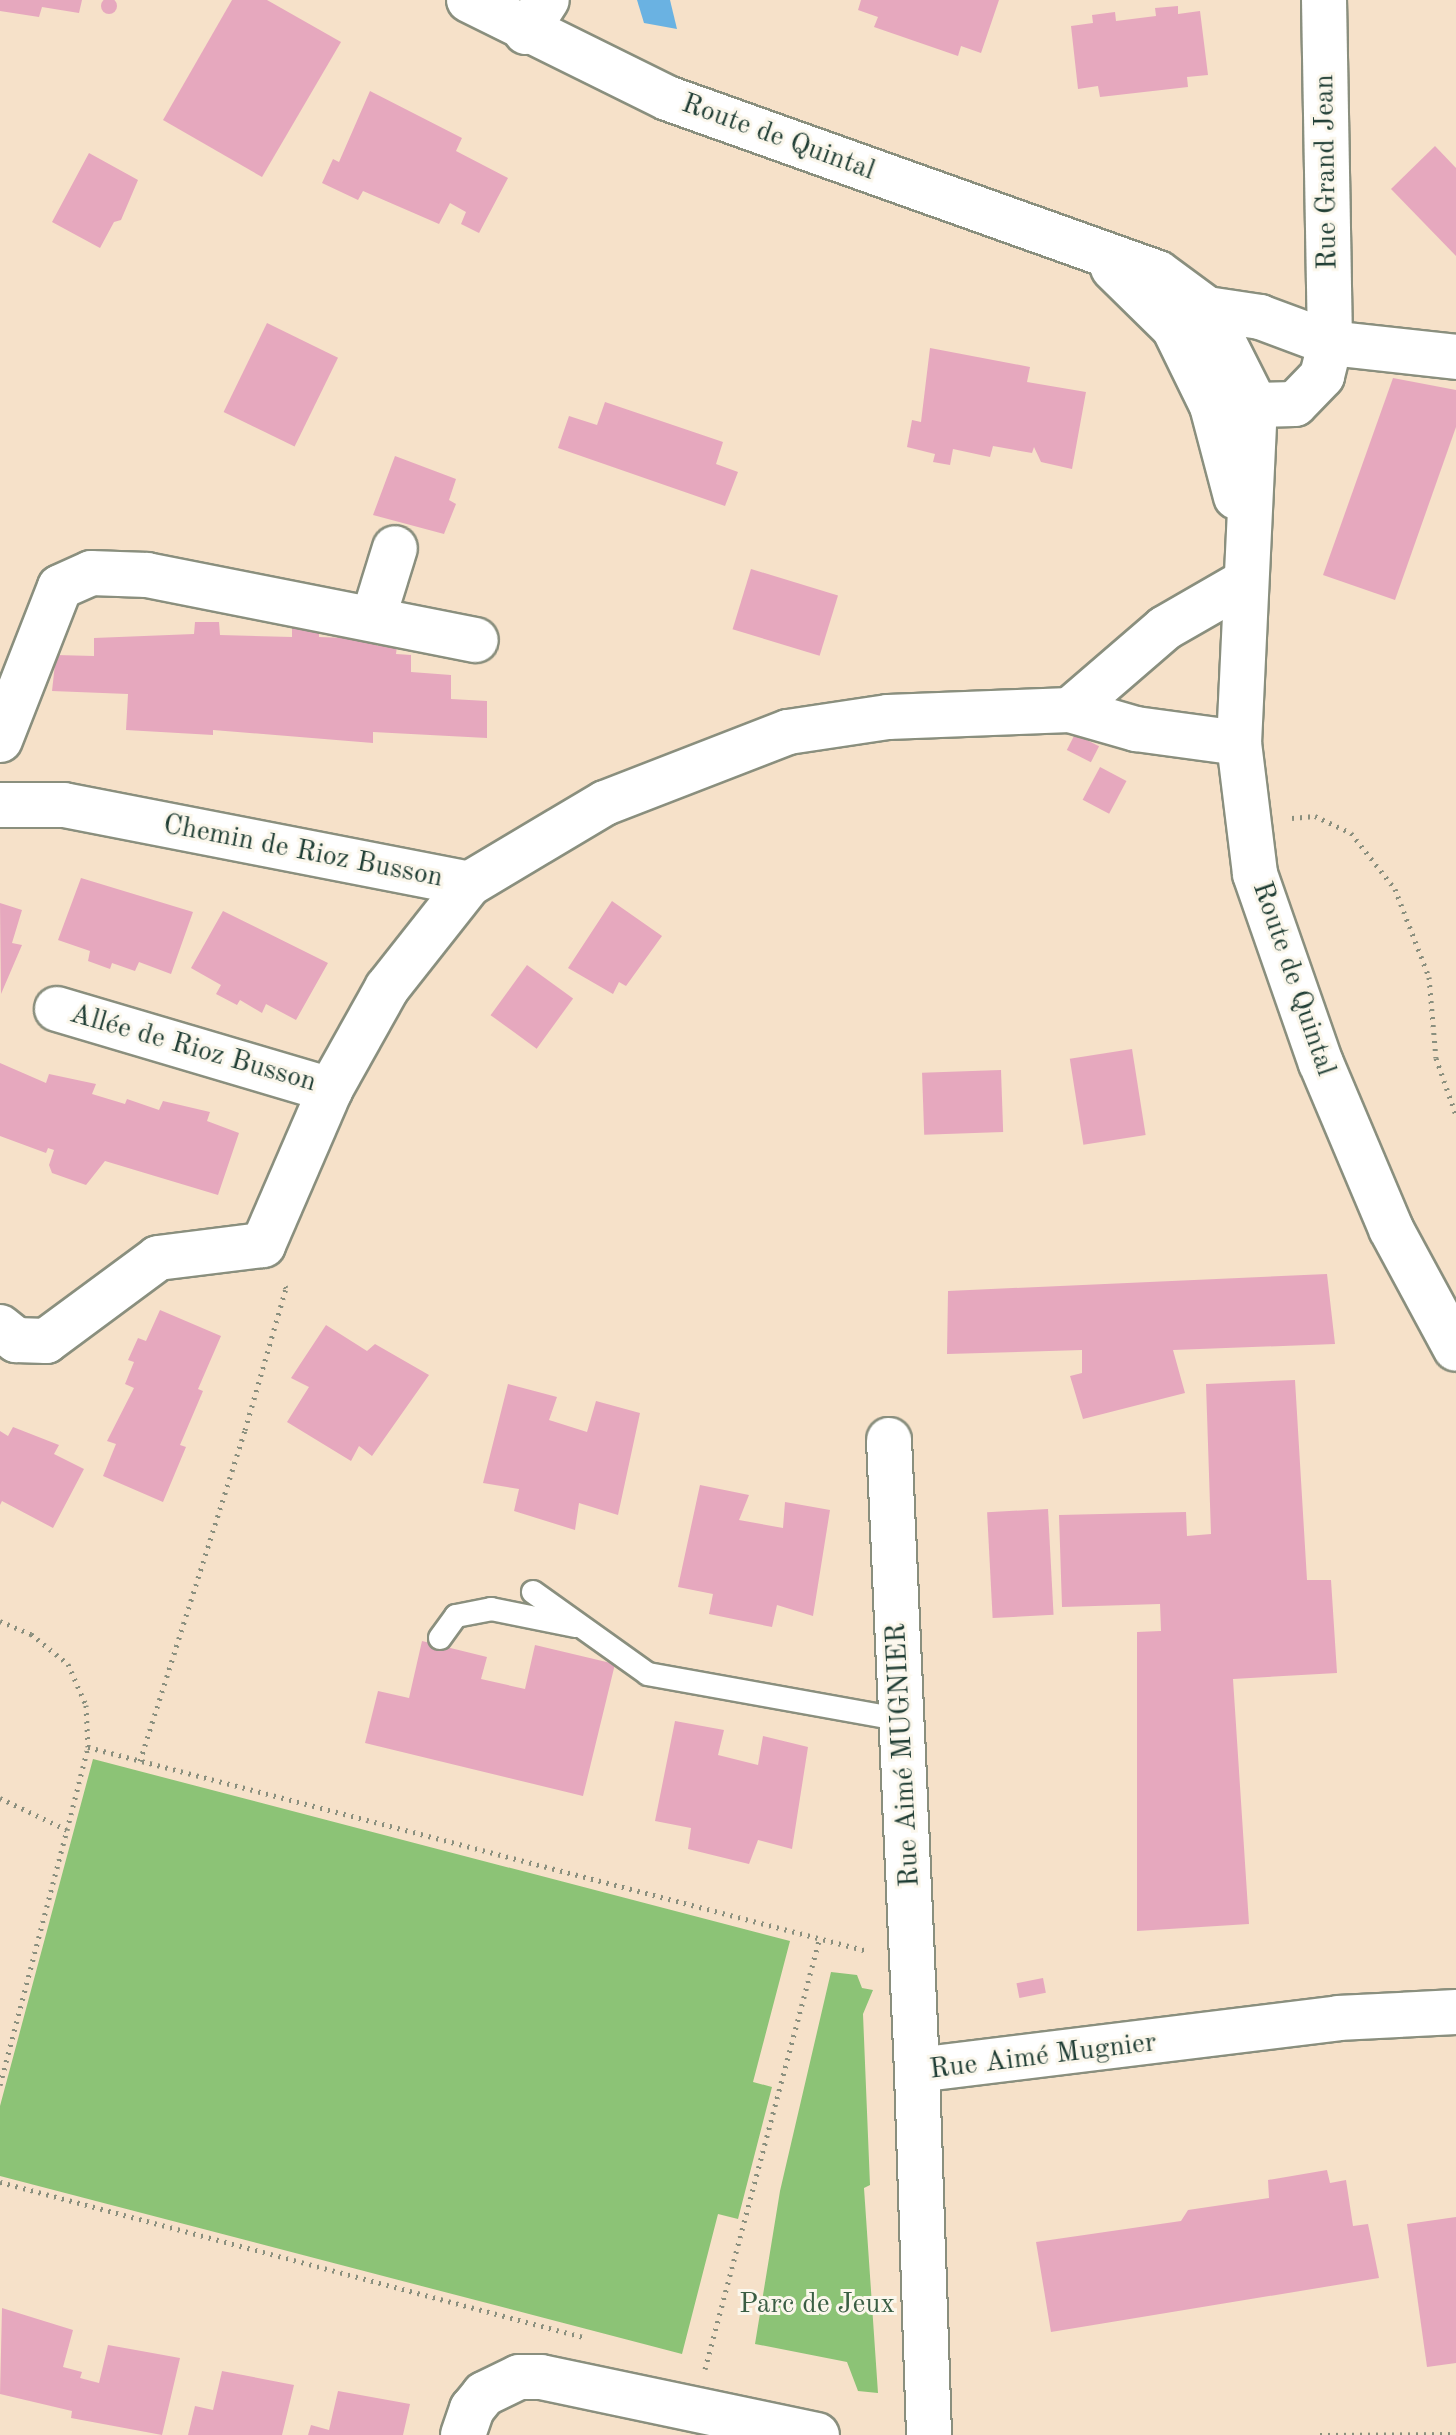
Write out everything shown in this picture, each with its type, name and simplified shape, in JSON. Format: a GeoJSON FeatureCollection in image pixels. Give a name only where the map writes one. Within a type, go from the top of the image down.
{"type":"FeatureCollection","features":[{"type":"Feature","properties":{"kind":"street","name":"Route de Quintal"},"geometry":{"type":"LineString","coordinates":[[469,0],[536,16],[667,98],[1096,252],[1190,318],[1255,404],[1246,534],[1239,743],[1255,874],[1275,944],[1391,1229],[1456,1349]]}},
{"type":"Feature","properties":{"kind":"street","name":"Rue Grand Jean"},"geometry":{"type":"LineString","coordinates":[[1212,406],[1295,404],[1322,376],[1330,343],[1324,0]]}},
{"type":"Feature","properties":{"kind":"street"},"geometry":{"type":"LineString","coordinates":[[1190,318],[1260,317],[1330,343],[1456,357]]}},
{"type":"Feature","properties":{"kind":"street","name":"Route de Quintal"},"geometry":{"type":"LineString","coordinates":[[1190,318],[1246,534]]}},
{"type":"Feature","properties":{"kind":"street"},"geometry":{"type":"LineString","coordinates":[[373,619],[395,548]]}},
{"type":"Feature","properties":{"kind":"street"},"geometry":{"type":"LineString","coordinates":[[0,740],[60,587],[91,573],[147,575],[476,640]]}},
{"type":"Feature","properties":{"kind":"street"},"geometry":{"type":"LineString","coordinates":[[1070,710],[1165,628],[1245,582]]}},
{"type":"Feature","properties":{"kind":"street","name":"Chemin de Rioz Busson"},"geometry":{"type":"LineString","coordinates":[[0,805],[64,805],[469,884],[605,803],[788,732],[888,717],[1070,710],[1136,729],[1239,743]]}},
{"type":"Feature","properties":{"kind":"street","name":"Allée de Rioz Busson"},"geometry":{"type":"LineString","coordinates":[[263,1245],[330,1090],[387,988],[469,884]]}},
{"type":"Feature","properties":{"kind":"street","name":"Allée de Rioz Busson"},"geometry":{"type":"LineString","coordinates":[[57,1009],[330,1090]]}},
{"type":"Feature","properties":{"kind":"street"},"geometry":{"type":"LineString","coordinates":[[0,1327],[16,1340],[46,1341],[67,1331],[158,1258],[263,1245]]}},
{"type":"Feature","properties":{"kind":"street","name":"Rue Aimé MUGNIER"},"geometry":{"type":"LineString","coordinates":[[889,1440],[917,2070]]}},
{"type":"Feature","properties":{"kind":"street","name":"Rue Aimé Mugnier"},"geometry":{"type":"LineString","coordinates":[[1338,2018],[1456,1983]]}},
{"type":"Feature","properties":{"kind":"street","name":"Rue Aimé Mugnier"},"geometry":{"type":"LineString","coordinates":[[929,2435],[917,2070],[1338,2018],[1456,2012]]}},
{"type":"Feature","properties":{"kind":"street"},"geometry":{"type":"LineString","coordinates":[[463,2435],[472,2409],[484,2394],[519,2377],[541,2377],[817,2435]]}},
{"type":"Feature","properties":{"kind":"lane"},"geometry":{"type":"LineString","coordinates":[[533,1592],[648,1674],[903,1720]]}},
{"type":"Feature","properties":{"kind":"lane"},"geometry":{"type":"LineString","coordinates":[[440,1638],[456,1616],[491,1609],[584,1628]]}},
{"type":"Feature","properties":{"kind":"path"},"geometry":{"type":"LineString","coordinates":[[1288,818],[1315,816],[1351,833],[1395,889],[1429,977],[1436,1058],[1456,1115]]}},
{"type":"Feature","properties":{"kind":"path"},"geometry":{"type":"LineString","coordinates":[[140,1761],[286,1288],[263,1245]]}},
{"type":"Feature","properties":{"kind":"path"},"geometry":{"type":"LineString","coordinates":[[0,1621],[31,1634],[68,1664],[86,1705],[88,1747],[0,2085]]}},
{"type":"Feature","properties":{"kind":"path"},"geometry":{"type":"LineString","coordinates":[[88,1747],[878,1954]]}},
{"type":"Feature","properties":{"kind":"path"},"geometry":{"type":"LineString","coordinates":[[0,1798],[67,1830]]}},
{"type":"Feature","properties":{"kind":"path"},"geometry":{"type":"LineString","coordinates":[[689,2365],[705,2369],[820,1938]]}},
{"type":"Feature","properties":{"kind":"path"},"geometry":{"type":"LineString","coordinates":[[0,2182],[597,2341]]}},
{"type":"Feature","properties":{"kind":"path"},"geometry":{"type":"LineString","coordinates":[[1320,2435],[1456,2434]]}},
{"type":"Feature","properties":{"kind":"green space"},"geometry":{"type":"Polygon","coordinates":[[[93,1759],[790,1941],[753,2082],[772,2087],[738,2219],[718,2214],[682,2354],[0,2176],[0,2106],[93,1759]]]}},
{"type":"Feature","properties":{"kind":"green space","name":"Parc de Jeux"},"geometry":{"type":"Polygon","coordinates":[[[831,1972],[857,1975],[862,1988],[873,1990],[863,2014],[870,2185],[864,2188],[878,2393],[858,2391],[847,2362],[755,2344],[780,2191],[831,1972]]]}},
{"type":"Feature","properties":{"kind":"water"},"geometry":{"type":"Polygon","coordinates":[[[637,0],[670,0],[677,29],[644,23],[637,0]]]}},
{"type":"Feature","properties":{"kind":"building"},"geometry":{"type":"Polygon","coordinates":[[[106,-2],[112,-2],[117,6],[115,12],[106,14],[101,9],[101,3],[106,-2]]]}},
{"type":"Feature","properties":{"kind":"building"},"geometry":{"type":"Polygon","coordinates":[[[0,0],[82,0],[79,13],[42,7],[39,17],[0,11],[0,0]]]}},
{"type":"Feature","properties":{"kind":"building"},"geometry":{"type":"Polygon","coordinates":[[[232,0],[267,0],[341,42],[262,177],[163,120],[232,0]]]}},
{"type":"Feature","properties":{"kind":"building"},"geometry":{"type":"Polygon","coordinates":[[[861,0],[999,0],[981,53],[961,46],[958,56],[874,27],[878,17],[858,10],[861,0]]]}},
{"type":"Feature","properties":{"kind":"building"},"geometry":{"type":"Polygon","coordinates":[[[1178,6],[1178,14],[1200,11],[1208,75],[1187,77],[1188,87],[1100,97],[1098,86],[1078,89],[1071,26],[1093,23],[1092,15],[1115,12],[1116,21],[1156,16],[1155,8],[1178,6]]]}},
{"type":"Feature","properties":{"kind":"building"},"geometry":{"type":"Polygon","coordinates":[[[370,91],[462,138],[456,151],[508,178],[479,233],[461,224],[466,212],[450,203],[439,224],[363,191],[358,200],[322,183],[333,159],[339,162],[370,91]]]}},
{"type":"Feature","properties":{"kind":"building"},"geometry":{"type":"Polygon","coordinates":[[[1435,146],[1456,168],[1456,256],[1391,189],[1435,146]]]}},
{"type":"Feature","properties":{"kind":"building"},"geometry":{"type":"Polygon","coordinates":[[[89,153],[138,180],[121,220],[114,222],[100,248],[52,222],[89,153]]]}},
{"type":"Feature","properties":{"kind":"building"},"geometry":{"type":"Polygon","coordinates":[[[267,323],[338,358],[295,447],[224,412],[267,323]]]}},
{"type":"Feature","properties":{"kind":"building"},"geometry":{"type":"Polygon","coordinates":[[[930,348],[1030,367],[1027,382],[1086,392],[1072,469],[1041,462],[1034,447],[1032,453],[993,446],[990,457],[953,449],[950,465],[933,462],[935,454],[907,447],[912,420],[921,422],[930,348]]]}},
{"type":"Feature","properties":{"kind":"building"},"geometry":{"type":"Polygon","coordinates":[[[1393,378],[1456,390],[1456,427],[1395,600],[1323,575],[1393,378]]]}},
{"type":"Feature","properties":{"kind":"building"},"geometry":{"type":"Polygon","coordinates":[[[605,402],[723,442],[716,464],[738,472],[725,506],[558,448],[569,416],[597,425],[605,402]]]}},
{"type":"Feature","properties":{"kind":"building"},"geometry":{"type":"Polygon","coordinates":[[[395,456],[456,479],[449,500],[456,504],[444,534],[373,515],[395,456]]]}},
{"type":"Feature","properties":{"kind":"building"},"geometry":{"type":"Polygon","coordinates":[[[751,569],[838,596],[820,656],[733,629],[751,569]]]}},
{"type":"Feature","properties":{"kind":"building"},"geometry":{"type":"Polygon","coordinates":[[[195,622],[219,622],[220,635],[292,637],[292,624],[319,624],[319,637],[378,639],[377,646],[397,646],[396,654],[411,655],[411,672],[451,675],[451,699],[487,701],[487,738],[373,732],[373,743],[213,730],[213,735],[126,730],[128,694],[52,691],[56,655],[94,656],[94,638],[194,634],[195,622]]]}},
{"type":"Feature","properties":{"kind":"building"},"geometry":{"type":"Polygon","coordinates":[[[1075,734],[1099,746],[1091,762],[1067,750],[1075,734]]]}},
{"type":"Feature","properties":{"kind":"building"},"geometry":{"type":"Polygon","coordinates":[[[1100,767],[1126,781],[1109,814],[1083,800],[1100,767]]]}},
{"type":"Feature","properties":{"kind":"building"},"geometry":{"type":"Polygon","coordinates":[[[81,878],[193,912],[171,974],[139,962],[135,971],[112,963],[110,969],[88,961],[90,951],[58,940],[81,878]]]}},
{"type":"Feature","properties":{"kind":"building"},"geometry":{"type":"Polygon","coordinates":[[[612,901],[662,936],[626,986],[619,982],[613,994],[568,968],[612,901]]]}},
{"type":"Feature","properties":{"kind":"building"},"geometry":{"type":"Polygon","coordinates":[[[0,903],[22,910],[12,943],[22,945],[1,994],[0,903]]]}},
{"type":"Feature","properties":{"kind":"building"},"geometry":{"type":"Polygon","coordinates":[[[223,911],[328,963],[296,1020],[266,1004],[262,1013],[240,1000],[237,1005],[216,994],[221,985],[191,968],[223,911]]]}},
{"type":"Feature","properties":{"kind":"building"},"geometry":{"type":"Polygon","coordinates":[[[527,965],[573,999],[537,1049],[491,1015],[527,965]]]}},
{"type":"Feature","properties":{"kind":"building"},"geometry":{"type":"Polygon","coordinates":[[[1132,1049],[1146,1135],[1083,1145],[1070,1059],[1132,1049]]]}},
{"type":"Feature","properties":{"kind":"building"},"geometry":{"type":"Polygon","coordinates":[[[0,1063],[46,1083],[49,1074],[96,1084],[92,1094],[125,1104],[127,1099],[159,1110],[163,1101],[210,1112],[207,1121],[239,1133],[218,1195],[105,1161],[86,1185],[52,1173],[49,1165],[54,1150],[48,1148],[46,1153],[0,1136],[0,1063]]]}},
{"type":"Feature","properties":{"kind":"building"},"geometry":{"type":"Polygon","coordinates":[[[1001,1070],[1003,1132],[924,1135],[922,1073],[1001,1070]]]}},
{"type":"Feature","properties":{"kind":"building"},"geometry":{"type":"Polygon","coordinates":[[[1327,1274],[1335,1344],[1173,1350],[1185,1393],[1083,1419],[1070,1376],[1082,1373],[1082,1350],[947,1354],[948,1291],[1327,1274]]]}},
{"type":"Feature","properties":{"kind":"building"},"geometry":{"type":"Polygon","coordinates":[[[160,1310],[221,1336],[198,1389],[203,1391],[180,1445],[186,1447],[163,1502],[103,1476],[116,1444],[107,1441],[134,1388],[125,1384],[134,1362],[128,1360],[138,1338],[146,1341],[160,1310]]]}},
{"type":"Feature","properties":{"kind":"building"},"geometry":{"type":"Polygon","coordinates":[[[326,1325],[367,1351],[375,1344],[429,1375],[372,1456],[359,1446],[351,1461],[287,1422],[309,1387],[291,1378],[326,1325]]]}},
{"type":"Feature","properties":{"kind":"building"},"geometry":{"type":"Polygon","coordinates":[[[1295,1380],[1307,1580],[1331,1580],[1337,1673],[1233,1679],[1249,1924],[1137,1931],[1137,1632],[1161,1631],[1160,1604],[1062,1607],[1059,1515],[1186,1512],[1187,1536],[1211,1534],[1206,1384],[1295,1380]]]}},
{"type":"Feature","properties":{"kind":"building"},"geometry":{"type":"Polygon","coordinates":[[[508,1384],[557,1397],[549,1420],[587,1432],[596,1401],[640,1413],[618,1515],[579,1503],[575,1530],[514,1511],[519,1489],[483,1483],[508,1384]]]}},
{"type":"Feature","properties":{"kind":"building"},"geometry":{"type":"Polygon","coordinates":[[[13,1427],[59,1445],[54,1454],[84,1469],[53,1528],[2,1501],[0,1505],[0,1431],[8,1436],[13,1427]]]}},
{"type":"Feature","properties":{"kind":"building"},"geometry":{"type":"Polygon","coordinates":[[[700,1485],[749,1495],[739,1520],[783,1528],[785,1502],[830,1510],[813,1616],[777,1605],[772,1627],[709,1614],[713,1594],[678,1587],[700,1485]]]}},
{"type":"Feature","properties":{"kind":"building"},"geometry":{"type":"Polygon","coordinates":[[[1048,1509],[1054,1615],[993,1618],[987,1512],[1048,1509]]]}},
{"type":"Feature","properties":{"kind":"building"},"geometry":{"type":"Polygon","coordinates":[[[422,1641],[487,1657],[481,1679],[525,1689],[535,1645],[615,1664],[583,1796],[365,1743],[378,1691],[409,1698],[422,1641]]]}},
{"type":"Feature","properties":{"kind":"building"},"geometry":{"type":"Polygon","coordinates":[[[675,1721],[724,1730],[718,1755],[758,1765],[763,1736],[808,1747],[792,1849],[758,1840],[749,1864],[688,1849],[691,1828],[655,1821],[675,1721]]]}},
{"type":"Feature","properties":{"kind":"building"},"geometry":{"type":"Polygon","coordinates":[[[1043,1978],[1046,1993],[1019,1998],[1016,1983],[1043,1978]]]}},
{"type":"Feature","properties":{"kind":"building"},"geometry":{"type":"Polygon","coordinates":[[[1327,2170],[1330,2183],[1346,2180],[1353,2226],[1368,2224],[1379,2278],[1051,2332],[1036,2242],[1181,2221],[1188,2210],[1269,2198],[1268,2180],[1327,2170]]]}},
{"type":"Feature","properties":{"kind":"building"},"geometry":{"type":"Polygon","coordinates":[[[1456,2217],[1456,2363],[1427,2367],[1407,2224],[1456,2217]]]}},
{"type":"Feature","properties":{"kind":"building"},"geometry":{"type":"Polygon","coordinates":[[[2,2308],[73,2330],[63,2367],[82,2372],[80,2378],[99,2383],[108,2345],[180,2358],[162,2435],[71,2418],[72,2411],[0,2394],[2,2308]]]}},
{"type":"Feature","properties":{"kind":"building"},"geometry":{"type":"Polygon","coordinates":[[[222,2371],[294,2385],[282,2435],[188,2435],[195,2406],[213,2410],[222,2371]]]}},
{"type":"Feature","properties":{"kind":"building"},"geometry":{"type":"Polygon","coordinates":[[[338,2391],[410,2404],[403,2435],[308,2435],[311,2425],[329,2430],[338,2391]]]}}]}
